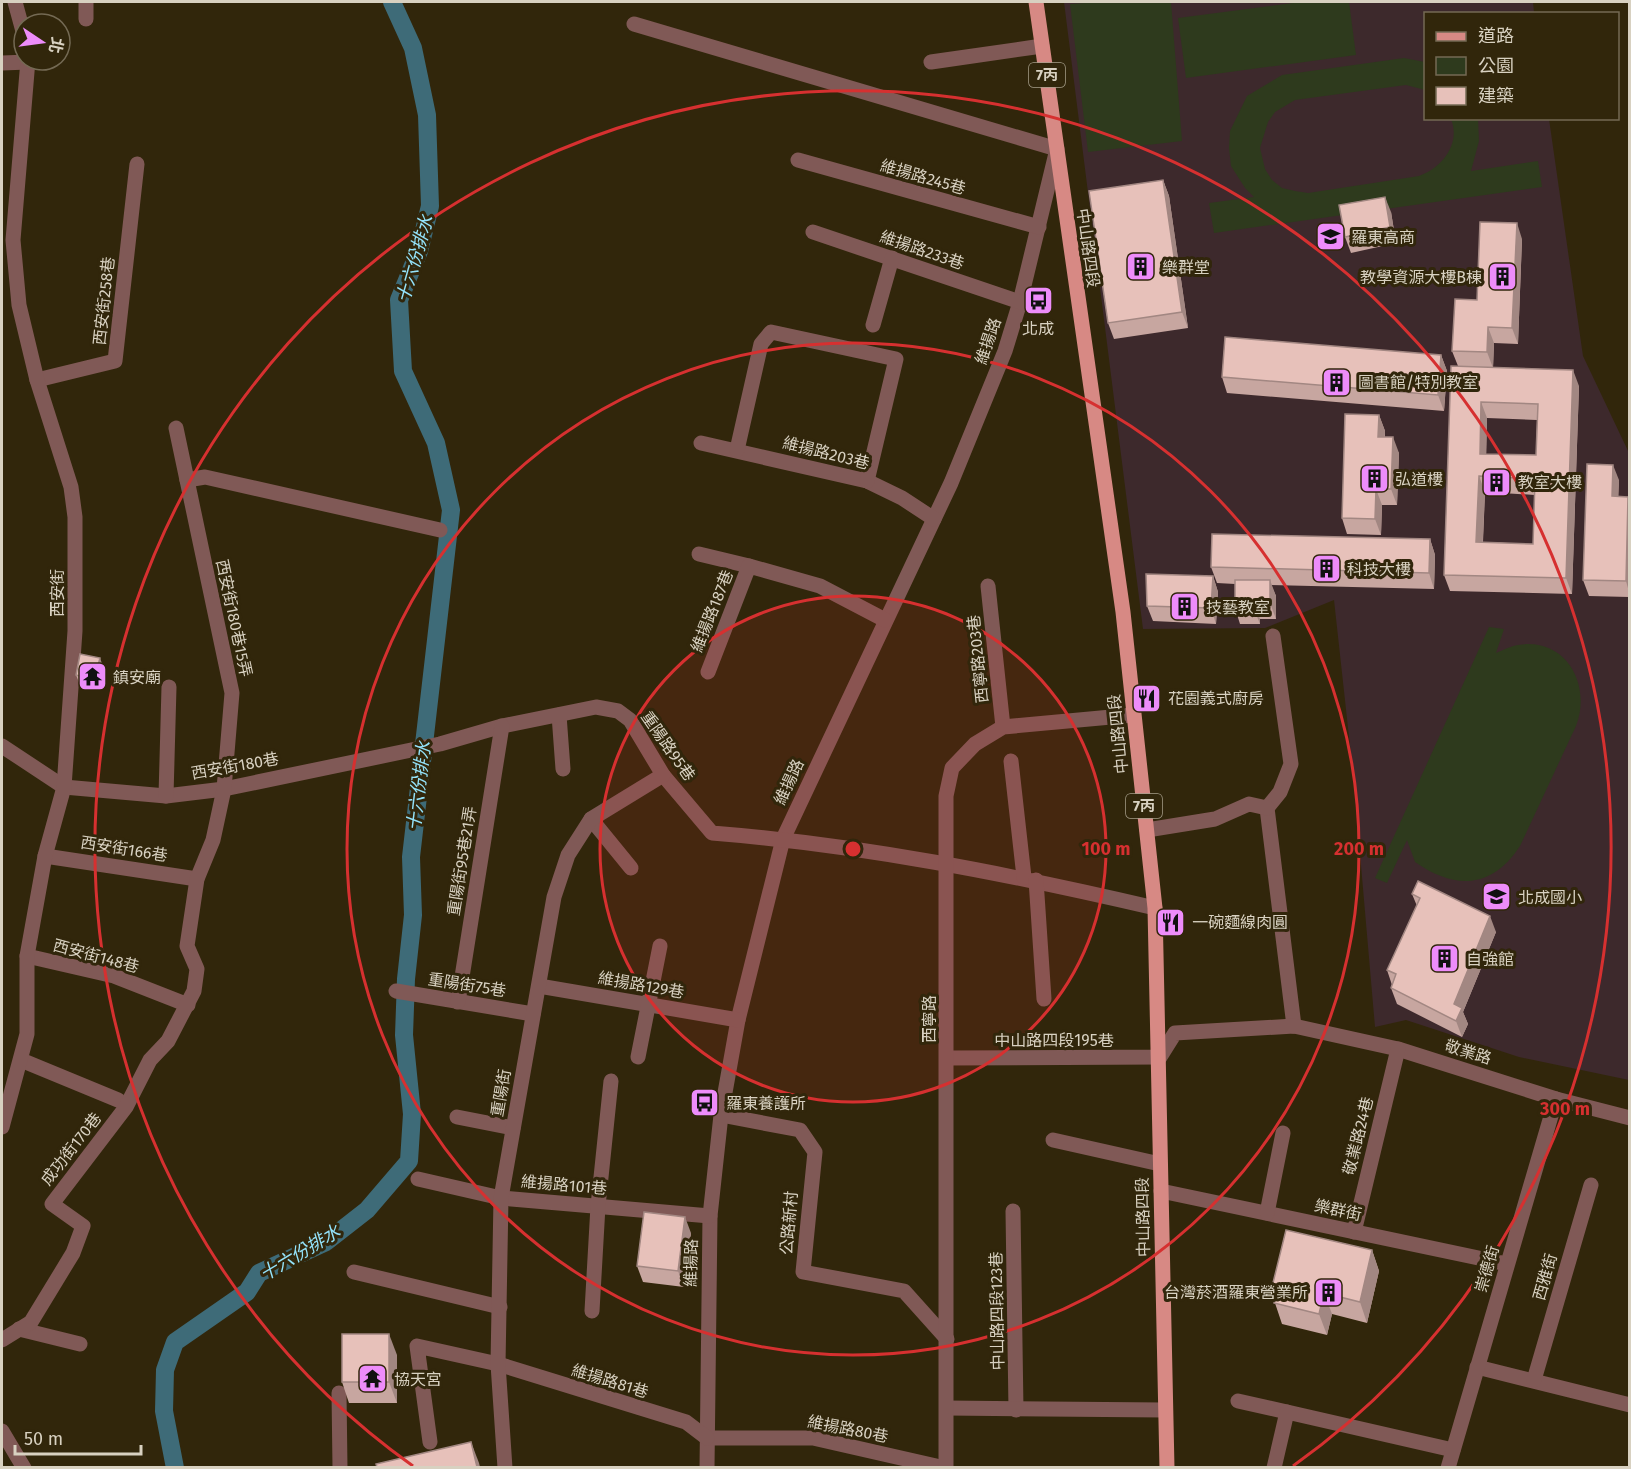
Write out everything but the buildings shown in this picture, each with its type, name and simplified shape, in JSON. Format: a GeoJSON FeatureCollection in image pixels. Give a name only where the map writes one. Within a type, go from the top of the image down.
{"type":"FeatureCollection","features":[{"type":"Feature","properties":{"kind":"main road","name":"中山路四段"},"geometry":{"type":"LineString","coordinates":[[1036,2],[1123,612],[1155,908],[1160,1057],[1164,1410],[1167,1467]]}},
{"type":"Feature","properties":{"kind":"street"},"geometry":{"type":"LineString","coordinates":[[86,2],[86,19]]}},
{"type":"Feature","properties":{"kind":"street"},"geometry":{"type":"LineString","coordinates":[[634,24],[1057,149]]}},
{"type":"Feature","properties":{"kind":"street"},"geometry":{"type":"LineString","coordinates":[[931,62],[1042,46]]}},
{"type":"Feature","properties":{"kind":"street","name":"西安街"},"geometry":{"type":"LineString","coordinates":[[2,1127],[27,1034],[27,956],[45,856],[64,787],[75,642],[75,517],[71,487],[37,380],[19,305],[14,240],[27,72]]}},
{"type":"Feature","properties":{"kind":"street","name":"維揚路"},"geometry":{"type":"LineString","coordinates":[[707,1467],[710,1216],[721,1115],[738,1020],[783,839],[934,519],[1005,351],[1020,302],[1057,149]]}},
{"type":"Feature","properties":{"kind":"street","name":"維揚路245巷"},"geometry":{"type":"LineString","coordinates":[[798,160],[1039,227]]}},
{"type":"Feature","properties":{"kind":"street","name":"西安街258巷"},"geometry":{"type":"LineString","coordinates":[[37,380],[116,361],[137,164]]}},
{"type":"Feature","properties":{"kind":"street","name":"維揚路233巷"},"geometry":{"type":"LineString","coordinates":[[813,232],[1020,302]]}},
{"type":"Feature","properties":{"kind":"street"},"geometry":{"type":"LineString","coordinates":[[873,325],[892,258]]}},
{"type":"Feature","properties":{"kind":"street"},"geometry":{"type":"LineString","coordinates":[[737,450],[761,344],[771,332],[896,359],[867,481]]}},
{"type":"Feature","properties":{"kind":"street","name":"西安街180巷15弄"},"geometry":{"type":"LineString","coordinates":[[176,428],[232,693],[224,789],[213,840],[197,879],[187,946],[197,969],[194,991]]}},
{"type":"Feature","properties":{"kind":"street","name":"維揚路203巷"},"geometry":{"type":"LineString","coordinates":[[701,443],[867,481],[902,498],[934,519]]}},
{"type":"Feature","properties":{"kind":"street"},"geometry":{"type":"LineString","coordinates":[[187,480],[205,477],[440,530]]}},
{"type":"Feature","properties":{"kind":"street"},"geometry":{"type":"LineString","coordinates":[[699,554],[749,566]]}},
{"type":"Feature","properties":{"kind":"street","name":"維揚路187巷"},"geometry":{"type":"LineString","coordinates":[[708,672],[749,566],[820,586],[885,620]]}},
{"type":"Feature","properties":{"kind":"street","name":"西寧路203巷"},"geometry":{"type":"LineString","coordinates":[[988,586],[1003,728]]}},
{"type":"Feature","properties":{"kind":"street"},"geometry":{"type":"LineString","coordinates":[[1273,636],[1291,764],[1280,792],[1267,808],[1294,1026]]}},
{"type":"Feature","properties":{"kind":"street"},"geometry":{"type":"LineString","coordinates":[[166,796],[169,687]]}},
{"type":"Feature","properties":{"kind":"street","name":"重陽路95巷"},"geometry":{"type":"LineString","coordinates":[[440,744],[502,726],[596,707],[618,711],[630,720],[663,775],[712,833],[783,839],[948,864],[1030,878],[1155,908]]}},
{"type":"Feature","properties":{"kind":"street"},"geometry":{"type":"LineString","coordinates":[[559,715],[562,769]]}},
{"type":"Feature","properties":{"kind":"street","name":"西寧路"},"geometry":{"type":"LineString","coordinates":[[946,1467],[948,864],[946,796],[952,768],[975,744],[1003,728],[1133,715]]}},
{"type":"Feature","properties":{"kind":"street","name":"重陽街95巷21弄"},"geometry":{"type":"LineString","coordinates":[[458,1002],[502,726]]}},
{"type":"Feature","properties":{"kind":"street","name":"西安街180巷"},"geometry":{"type":"LineString","coordinates":[[64,787],[166,796],[224,789],[440,744]]}},
{"type":"Feature","properties":{"kind":"street"},"geometry":{"type":"LineString","coordinates":[[2,746],[64,787]]}},
{"type":"Feature","properties":{"kind":"street"},"geometry":{"type":"LineString","coordinates":[[1011,761],[1030,878],[1044,999]]}},
{"type":"Feature","properties":{"kind":"street","name":"重陽街"},"geometry":{"type":"LineString","coordinates":[[505,1467],[498,1364],[501,1198],[554,897],[568,855],[591,819],[663,775]]}},
{"type":"Feature","properties":{"kind":"street"},"geometry":{"type":"LineString","coordinates":[[1147,830],[1215,819],[1249,804],[1267,808]]}},
{"type":"Feature","properties":{"kind":"street"},"geometry":{"type":"LineString","coordinates":[[591,819],[631,868]]}},
{"type":"Feature","properties":{"kind":"street","name":"西安街166巷"},"geometry":{"type":"LineString","coordinates":[[45,856],[197,879]]}},
{"type":"Feature","properties":{"kind":"street"},"geometry":{"type":"LineString","coordinates":[[639,1057],[660,946]]}},
{"type":"Feature","properties":{"kind":"street","name":"西安街148巷"},"geometry":{"type":"LineString","coordinates":[[27,956],[114,976],[188,1005]]}},
{"type":"Feature","properties":{"kind":"street","name":"維揚路129巷"},"geometry":{"type":"LineString","coordinates":[[538,986],[738,1020]]}},
{"type":"Feature","properties":{"kind":"street","name":"成功街170巷"},"geometry":{"type":"LineString","coordinates":[[2,1340],[31,1322],[73,1253],[83,1226],[52,1204],[126,1107],[150,1060],[168,1041],[194,991]]}},
{"type":"Feature","properties":{"kind":"street","name":"重陽街75巷"},"geometry":{"type":"LineString","coordinates":[[396,991],[533,1014]]}},
{"type":"Feature","properties":{"kind":"street","name":"敬業路"},"geometry":{"type":"LineString","coordinates":[[1160,1057],[1174,1033],[1294,1026],[1398,1049],[1556,1099],[1629,1118]]}},
{"type":"Feature","properties":{"kind":"street","name":"敬業路24巷"},"geometry":{"type":"LineString","coordinates":[[1353,1232],[1398,1049]]}},
{"type":"Feature","properties":{"kind":"street","name":"中山路四段195巷"},"geometry":{"type":"LineString","coordinates":[[947,1058],[1160,1057]]}},
{"type":"Feature","properties":{"kind":"street"},"geometry":{"type":"LineString","coordinates":[[21,1060],[118,1100]]}},
{"type":"Feature","properties":{"kind":"street"},"geometry":{"type":"LineString","coordinates":[[592,1311],[598,1206],[611,1081]]}},
{"type":"Feature","properties":{"kind":"street","name":"崇德街"},"geometry":{"type":"LineString","coordinates":[[1448,1467],[1556,1099]]}},
{"type":"Feature","properties":{"kind":"street","name":"公路新村"},"geometry":{"type":"LineString","coordinates":[[721,1115],[800,1130],[814,1152],[803,1272],[904,1291],[947,1339]]}},
{"type":"Feature","properties":{"kind":"street"},"geometry":{"type":"LineString","coordinates":[[457,1117],[513,1128]]}},
{"type":"Feature","properties":{"kind":"street"},"geometry":{"type":"LineString","coordinates":[[1267,1213],[1283,1133]]}},
{"type":"Feature","properties":{"kind":"street"},"geometry":{"type":"LineString","coordinates":[[1053,1140],[1160,1164]]}},
{"type":"Feature","properties":{"kind":"street","name":"維揚路101巷"},"geometry":{"type":"LineString","coordinates":[[418,1179],[501,1198],[710,1216]]}},
{"type":"Feature","properties":{"kind":"street","name":"西雅街"},"geometry":{"type":"LineString","coordinates":[[1534,1380],[1591,1185]]}},
{"type":"Feature","properties":{"kind":"street","name":"樂群街"},"geometry":{"type":"LineString","coordinates":[[1161,1191],[1508,1264]]}},
{"type":"Feature","properties":{"kind":"street","name":"中山路四段123巷"},"geometry":{"type":"LineString","coordinates":[[1013,1211],[1016,1410]]}},
{"type":"Feature","properties":{"kind":"street"},"geometry":{"type":"LineString","coordinates":[[354,1272],[500,1307]]}},
{"type":"Feature","properties":{"kind":"street"},"geometry":{"type":"LineString","coordinates":[[19,1329],[80,1344]]}},
{"type":"Feature","properties":{"kind":"street","name":"維揚路81巷"},"geometry":{"type":"LineString","coordinates":[[430,1442],[417,1346],[498,1364],[686,1422],[707,1438]]}},
{"type":"Feature","properties":{"kind":"street"},"geometry":{"type":"LineString","coordinates":[[1478,1367],[1629,1405]]}},
{"type":"Feature","properties":{"kind":"street"},"geometry":{"type":"LineString","coordinates":[[339,1393],[340,1467]]}},
{"type":"Feature","properties":{"kind":"street"},"geometry":{"type":"LineString","coordinates":[[1238,1401],[1453,1450]]}},
{"type":"Feature","properties":{"kind":"street"},"geometry":{"type":"LineString","coordinates":[[947,1408],[1164,1410]]}},
{"type":"Feature","properties":{"kind":"street"},"geometry":{"type":"LineString","coordinates":[[1274,1467],[1287,1412]]}},
{"type":"Feature","properties":{"kind":"street"},"geometry":{"type":"LineString","coordinates":[[2,1431],[24,1467]]}},
{"type":"Feature","properties":{"kind":"street","name":"維揚路80巷"},"geometry":{"type":"LineString","coordinates":[[707,1438],[813,1438],[946,1467]]}},
{"type":"Feature","properties":{"kind":"shaded area","name":"羅東高商"},"geometry":{"type":"Polygon","coordinates":[[[1064,2],[1533,2],[1534,12],[1424,12],[1424,120],[1549,120],[1583,356],[1629,453],[1629,1080],[1519,1057],[1406,1020],[1375,1027],[1353,773],[1334,600],[1265,628],[1143,629],[1064,2]]]}},
{"type":"Feature","properties":{"kind":"green space"},"geometry":{"type":"Polygon","coordinates":[[[1171,2],[1182,141],[1088,152],[1070,4],[1171,2]]]}},
{"type":"Feature","properties":{"kind":"green space"},"geometry":{"type":"Polygon","coordinates":[[[1301,2],[1349,2],[1356,55],[1186,78],[1178,18],[1301,2]]]}},
{"type":"Feature","properties":{"kind":"green space"},"geometry":{"type":"Polygon","coordinates":[[[1404,58],[1424,62],[1424,90],[1406,85],[1295,100],[1275,112],[1268,122],[1260,148],[1265,169],[1272,180],[1282,188],[1308,193],[1419,176],[1435,167],[1447,154],[1453,137],[1451,120],[1478,120],[1479,141],[1471,171],[1538,161],[1542,187],[1214,233],[1209,203],[1254,197],[1245,188],[1231,166],[1230,131],[1247,96],[1282,75],[1404,58]]]}},
{"type":"Feature","properties":{"kind":"green space"},"geometry":{"type":"Polygon","coordinates":[[[1489,627],[1504,629],[1496,653],[1515,646],[1535,645],[1550,649],[1562,656],[1571,667],[1577,680],[1580,695],[1580,710],[1576,726],[1520,846],[1497,871],[1472,881],[1458,881],[1444,877],[1415,862],[1407,840],[1387,883],[1375,878],[1489,627]]]}},
{"type":"Feature","properties":{"kind":"waterway","name":"十六份排水"},"geometry":{"type":"LineString","coordinates":[[175,1468],[164,1411],[165,1370],[175,1342],[247,1292],[259,1273],[326,1242],[367,1210],[409,1161],[412,1114],[404,1035],[406,979],[413,915],[411,857],[451,510],[436,443],[403,371],[399,300],[419,251],[430,206],[427,115],[413,48],[392,2]]}},
{"type":"Feature","properties":{"kind":"place","name":"羅東高商"},"geometry":{"type":"Point","coordinates":[1330,237]}},
{"type":"Feature","properties":{"kind":"place","name":"樂群堂"},"geometry":{"type":"Point","coordinates":[1141,267]}},
{"type":"Feature","properties":{"kind":"place","name":"教學資源大樓B棟"},"geometry":{"type":"Point","coordinates":[1503,277]}},
{"type":"Feature","properties":{"kind":"place","name":"北成"},"geometry":{"type":"Point","coordinates":[1038,300]}},
{"type":"Feature","properties":{"kind":"place","name":"圖書館/特別教室"},"geometry":{"type":"Point","coordinates":[1337,382]}},
{"type":"Feature","properties":{"kind":"place","name":"弘道樓"},"geometry":{"type":"Point","coordinates":[1374,479]}},
{"type":"Feature","properties":{"kind":"place","name":"教室大樓"},"geometry":{"type":"Point","coordinates":[1497,482]}},
{"type":"Feature","properties":{"kind":"place","name":"科技大樓"},"geometry":{"type":"Point","coordinates":[1326,569]}},
{"type":"Feature","properties":{"kind":"place","name":"技藝教室"},"geometry":{"type":"Point","coordinates":[1185,607]}},
{"type":"Feature","properties":{"kind":"place","name":"鎮安廟"},"geometry":{"type":"Point","coordinates":[92,677]}},
{"type":"Feature","properties":{"kind":"place","name":"花園義式廚房"},"geometry":{"type":"Point","coordinates":[1147,698]}},
{"type":"Feature","properties":{"kind":"place","name":"北成國小"},"geometry":{"type":"Point","coordinates":[1497,897]}},
{"type":"Feature","properties":{"kind":"place","name":"一碗麵線肉圓"},"geometry":{"type":"Point","coordinates":[1171,922]}},
{"type":"Feature","properties":{"kind":"place","name":"自強館"},"geometry":{"type":"Point","coordinates":[1445,959]}},
{"type":"Feature","properties":{"kind":"place","name":"羅東養護所"},"geometry":{"type":"Point","coordinates":[705,1103]}},
{"type":"Feature","properties":{"kind":"place","name":"台灣菸酒羅東營業所"},"geometry":{"type":"Point","coordinates":[1329,1292]}},
{"type":"Feature","properties":{"kind":"place","name":"協天宮"},"geometry":{"type":"Point","coordinates":[373,1379]}}]}
